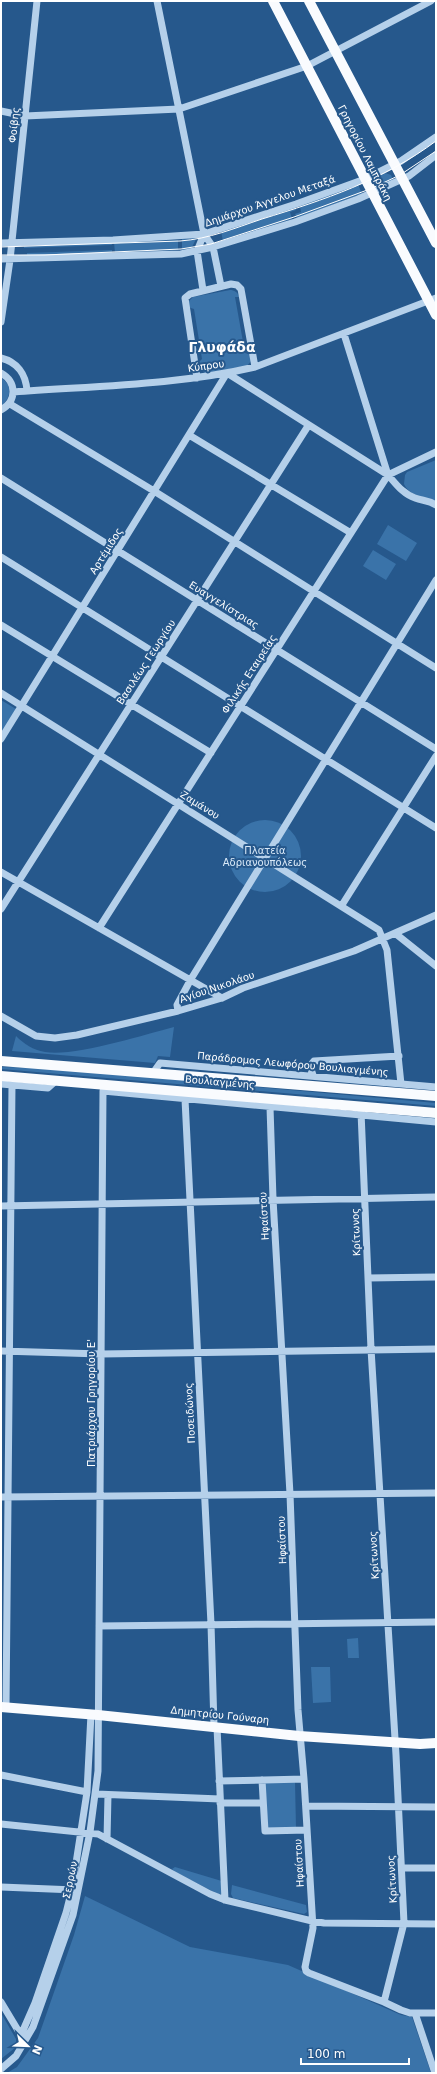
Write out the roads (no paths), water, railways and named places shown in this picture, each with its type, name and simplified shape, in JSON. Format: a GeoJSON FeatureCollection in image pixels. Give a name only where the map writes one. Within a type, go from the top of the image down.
{"type":"FeatureCollection","features":[{"type":"Feature","properties":{"kind":"main road","name":"Γρηγορίου Λαμπράκη"},"geometry":{"type":"LineString","coordinates":[[274,1],[372,193],[433,300],[436,315]]}},
{"type":"Feature","properties":{"kind":"main road","name":"Γρηγορίου Λαμπράκη"},"geometry":{"type":"LineString","coordinates":[[309,1],[436,243]]}},
{"type":"Feature","properties":{"kind":"main road","name":"Βουλιαγμένης"},"geometry":{"type":"LineString","coordinates":[[1,1061],[154,1073],[371,1086],[436,1096]]}},
{"type":"Feature","properties":{"kind":"main road","name":"Βουλιαγμένης"},"geometry":{"type":"LineString","coordinates":[[1,1076],[57,1080],[199,1096],[361,1110],[436,1112]]}},
{"type":"Feature","properties":{"kind":"main road","name":"Δημητρίου Γούναρη"},"geometry":{"type":"LineString","coordinates":[[3,1707],[215,1726],[299,1736],[436,1743]]}},
{"type":"Feature","properties":{"kind":"street","name":"Φοίβης"},"geometry":{"type":"LineString","coordinates":[[1,322],[10,260],[37,1]]}},
{"type":"Feature","properties":{"kind":"street"},"geometry":{"type":"LineString","coordinates":[[157,1],[204,234],[213,247],[221,286]]}},
{"type":"Feature","properties":{"kind":"street"},"geometry":{"type":"LineString","coordinates":[[1,111],[24,116],[179,109],[308,66],[431,1]]}},
{"type":"Feature","properties":{"kind":"street","name":"Δημάρχου Άγγελου Μεταξά"},"geometry":{"type":"LineString","coordinates":[[1,243],[11,244],[204,234],[296,204],[365,179],[395,165],[436,137]]}},
{"type":"Feature","properties":{"kind":"street"},"geometry":{"type":"LineString","coordinates":[[1,259],[10,260],[181,254],[197,251],[295,222],[372,193],[402,179],[436,155]]}},
{"type":"Feature","properties":{"kind":"street"},"geometry":{"type":"LineString","coordinates":[[203,290],[197,251],[204,234]]}},
{"type":"Feature","properties":{"kind":"street"},"geometry":{"type":"LineString","coordinates":[[197,378],[185,301],[190,294],[221,286],[234,284],[241,289],[255,367]]}},
{"type":"Feature","properties":{"kind":"street","name":"Κύπρου"},"geometry":{"type":"LineString","coordinates":[[14,392],[197,378],[228,373],[255,367],[433,300]]}},
{"type":"Feature","properties":{"kind":"street"},"geometry":{"type":"LineString","coordinates":[[344,334],[388,475]]}},
{"type":"Feature","properties":{"kind":"street"},"geometry":{"type":"LineString","coordinates":[[1,358],[8,360],[18,368],[25,378],[27,391]]}},
{"type":"Feature","properties":{"kind":"street"},"geometry":{"type":"LineString","coordinates":[[1,373],[10,380],[14,392],[10,404],[1,410]]}},
{"type":"Feature","properties":{"kind":"street"},"geometry":{"type":"LineString","coordinates":[[228,373],[308,426],[388,475],[408,495],[417,499],[424,499],[436,505]]}},
{"type":"Feature","properties":{"kind":"street","name":"Αρτέμιδος"},"geometry":{"type":"LineString","coordinates":[[1,739],[228,373]]}},
{"type":"Feature","properties":{"kind":"street"},"geometry":{"type":"LineString","coordinates":[[10,404],[154,491],[436,668]]}},
{"type":"Feature","properties":{"kind":"street","name":"Βασιλέως Γεωργίου"},"geometry":{"type":"LineString","coordinates":[[1,909],[308,426]]}},
{"type":"Feature","properties":{"kind":"street"},"geometry":{"type":"LineString","coordinates":[[189,435],[351,533]]}},
{"type":"Feature","properties":{"kind":"street"},"geometry":{"type":"LineString","coordinates":[[388,475],[436,452]]}},
{"type":"Feature","properties":{"kind":"street","name":"Φιλικής Εταιρείας"},"geometry":{"type":"LineString","coordinates":[[99,928],[388,475]]}},
{"type":"Feature","properties":{"kind":"street","name":"Ευαγγελίστριας"},"geometry":{"type":"LineString","coordinates":[[1,478],[436,749]]}},
{"type":"Feature","properties":{"kind":"street"},"geometry":{"type":"LineString","coordinates":[[1,557],[436,828]]}},
{"type":"Feature","properties":{"kind":"street"},"geometry":{"type":"LineString","coordinates":[[178,1011],[177,1004],[191,979],[436,580]]}},
{"type":"Feature","properties":{"kind":"street"},"geometry":{"type":"LineString","coordinates":[[1,625],[211,753]]}},
{"type":"Feature","properties":{"kind":"street","name":"Ζαμάνου"},"geometry":{"type":"LineString","coordinates":[[1,693],[342,905],[379,930],[384,938]]}},
{"type":"Feature","properties":{"kind":"street"},"geometry":{"type":"LineString","coordinates":[[342,905],[436,756]]}},
{"type":"Feature","properties":{"kind":"street"},"geometry":{"type":"LineString","coordinates":[[1,872],[222,998]]}},
{"type":"Feature","properties":{"kind":"street","name":"Αγίου Νικολάου"},"geometry":{"type":"LineString","coordinates":[[1,1016],[36,1036],[55,1038],[77,1035],[178,1011],[222,998],[243,988],[354,951],[396,934],[436,915]]}},
{"type":"Feature","properties":{"kind":"street"},"geometry":{"type":"LineString","coordinates":[[396,934],[436,966]]}},
{"type":"Feature","properties":{"kind":"street"},"geometry":{"type":"LineString","coordinates":[[384,938],[387,950],[401,1084]]}},
{"type":"Feature","properties":{"kind":"street"},"geometry":{"type":"LineString","coordinates":[[313,1075],[310,1066],[314,1061],[399,1056]]}},
{"type":"Feature","properties":{"kind":"street","name":"Παράδρομος Λεωφόρου Βουλιαγμένης"},"geometry":{"type":"LineString","coordinates":[[154,1073],[160,1063],[313,1075],[371,1086],[401,1084],[436,1087]]}},
{"type":"Feature","properties":{"kind":"street"},"geometry":{"type":"LineString","coordinates":[[1,1084],[48,1088],[57,1080]]}},
{"type":"Feature","properties":{"kind":"street"},"geometry":{"type":"LineString","coordinates":[[3,1707],[4,1497],[10,1351],[12,1085]]}},
{"type":"Feature","properties":{"kind":"street","name":"Πατριάρχου Γρηγορίου E'"},"geometry":{"type":"LineString","coordinates":[[95,1715],[99,1626],[103,1091],[185,1099]]}},
{"type":"Feature","properties":{"kind":"street"},"geometry":{"type":"LineString","coordinates":[[185,1099],[199,1096],[270,1107],[304,1105]]}},
{"type":"Feature","properties":{"kind":"street","name":"Ποσειδώνος"},"geometry":{"type":"LineString","coordinates":[[185,1099],[215,1726],[225,1900]]}},
{"type":"Feature","properties":{"kind":"street","name":"Ηφαίστου"},"geometry":{"type":"LineString","coordinates":[[270,1107],[273,1200],[290,1494],[299,1736],[306,1806],[313,1934],[305,1967],[306,1971],[384,2002]]}},
{"type":"Feature","properties":{"kind":"street"},"geometry":{"type":"LineString","coordinates":[[361,1110],[436,1122]]}},
{"type":"Feature","properties":{"kind":"street","name":"Κρίτωνος"},"geometry":{"type":"LineString","coordinates":[[361,1110],[371,1349],[399,1807],[404,1923],[384,2002]]}},
{"type":"Feature","properties":{"kind":"street"},"geometry":{"type":"LineString","coordinates":[[1,1206],[436,1197]]}},
{"type":"Feature","properties":{"kind":"street"},"geometry":{"type":"LineString","coordinates":[[368,1278],[436,1277]]}},
{"type":"Feature","properties":{"kind":"street"},"geometry":{"type":"LineString","coordinates":[[1,1351],[101,1354],[436,1349]]}},
{"type":"Feature","properties":{"kind":"street"},"geometry":{"type":"LineString","coordinates":[[4,1497],[436,1493]]}},
{"type":"Feature","properties":{"kind":"street"},"geometry":{"type":"LineString","coordinates":[[99,1626],[436,1622]]}},
{"type":"Feature","properties":{"kind":"street","name":"Σερρών"},"geometry":{"type":"LineString","coordinates":[[21,2035],[35,2003],[66,1912],[76,1890],[95,1715]]}},
{"type":"Feature","properties":{"kind":"street","name":"Σερρών"},"geometry":{"type":"LineString","coordinates":[[1,2069],[10,2063],[26,2042],[37,2018],[58,1959],[90,1832],[96,1794],[98,1771],[95,1715]]}},
{"type":"Feature","properties":{"kind":"street"},"geometry":{"type":"LineString","coordinates":[[1,1775],[87,1792]]}},
{"type":"Feature","properties":{"kind":"street"},"geometry":{"type":"LineString","coordinates":[[219,1781],[304,1779]]}},
{"type":"Feature","properties":{"kind":"street"},"geometry":{"type":"LineString","coordinates":[[262,1780],[265,1831],[307,1830]]}},
{"type":"Feature","properties":{"kind":"street"},"geometry":{"type":"LineString","coordinates":[[96,1794],[263,1803]]}},
{"type":"Feature","properties":{"kind":"street"},"geometry":{"type":"LineString","coordinates":[[107,1839],[108,1795]]}},
{"type":"Feature","properties":{"kind":"street"},"geometry":{"type":"LineString","coordinates":[[306,1806],[436,1806]]}},
{"type":"Feature","properties":{"kind":"street"},"geometry":{"type":"LineString","coordinates":[[1,1824],[90,1832],[107,1839],[210,1894],[225,1900],[312,1921],[324,1923],[436,1924]]}},
{"type":"Feature","properties":{"kind":"street"},"geometry":{"type":"LineString","coordinates":[[402,1868],[436,1868]]}},
{"type":"Feature","properties":{"kind":"street"},"geometry":{"type":"LineString","coordinates":[[1,1887],[76,1890]]}},
{"type":"Feature","properties":{"kind":"street"},"geometry":{"type":"LineString","coordinates":[[1,2002],[26,2042]]}},
{"type":"Feature","properties":{"kind":"street"},"geometry":{"type":"LineString","coordinates":[[384,2002],[401,2010],[415,2013],[436,2013]]}},
{"type":"Feature","properties":{"kind":"street"},"geometry":{"type":"LineString","coordinates":[[415,2013],[435,2073]]}},
{"type":"Feature","properties":{"kind":"tram line"},"geometry":{"type":"LineString","coordinates":[[1,247],[180,241],[212,236],[353,188],[396,167],[436,141]]}},
{"type":"Feature","properties":{"kind":"tram line"},"geometry":{"type":"LineString","coordinates":[[1,255],[45,255],[181,249],[211,244],[294,217],[370,189],[400,175],[436,151]]}},
{"type":"Feature","properties":{"kind":"district","name":"Γλυφάδα"},"geometry":{"type":"Point","coordinates":[222,347]}},
{"type":"Feature","properties":{"kind":"park label","name":"Πλατεία Αδριανουπόλεως"},"geometry":{"type":"Point","coordinates":[265,856]}}]}
